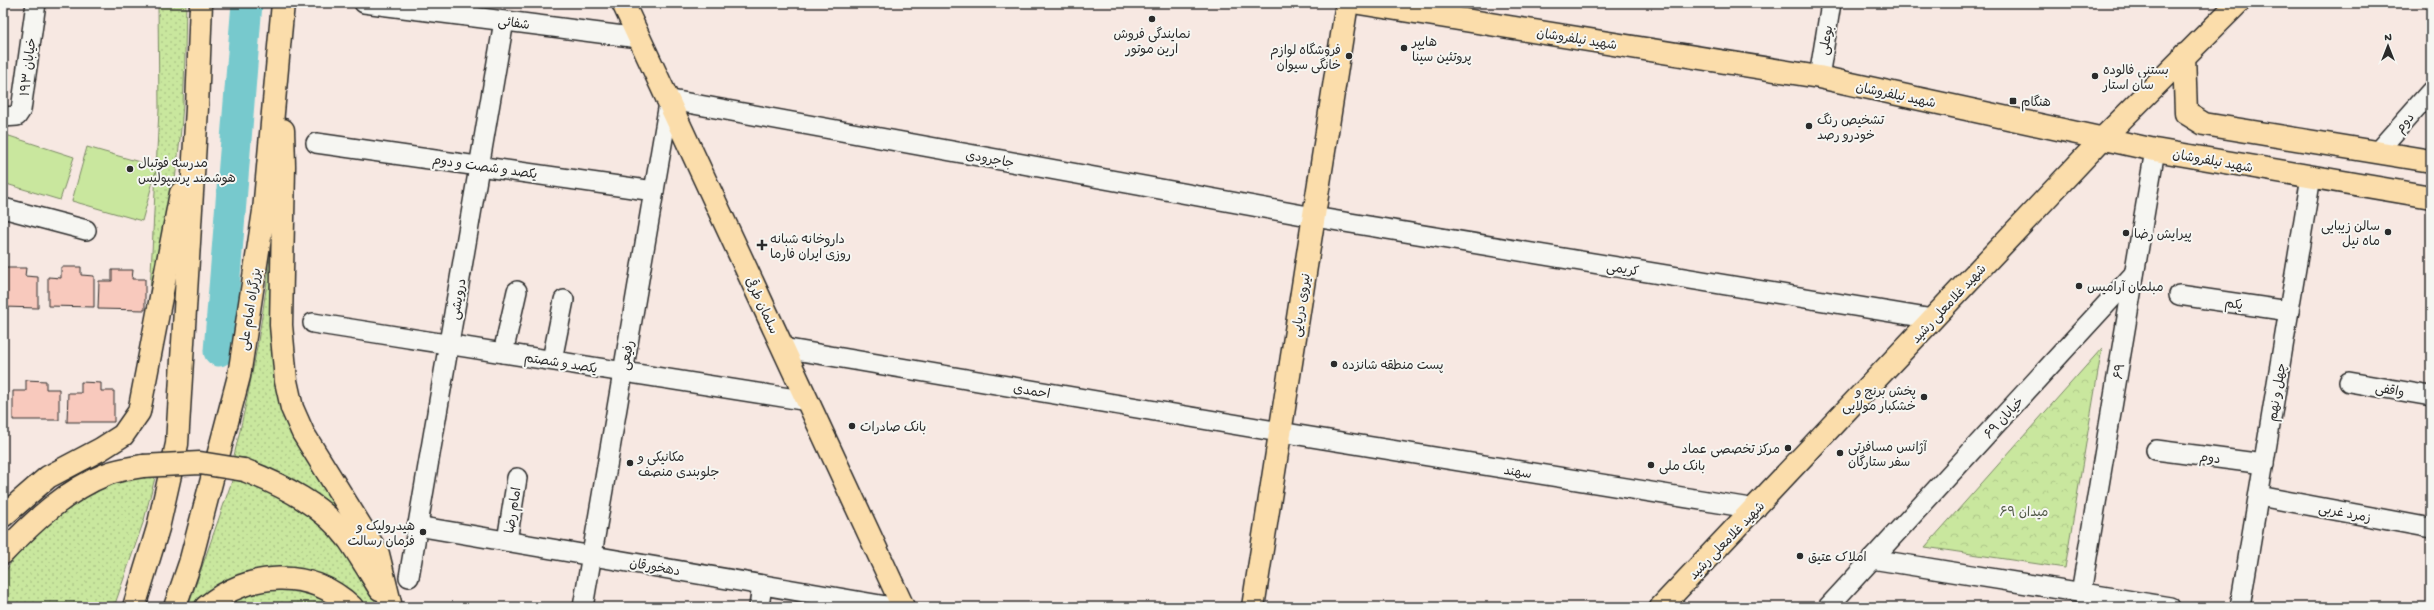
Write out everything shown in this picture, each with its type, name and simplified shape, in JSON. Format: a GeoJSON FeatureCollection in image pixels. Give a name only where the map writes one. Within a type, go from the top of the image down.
{"type":"FeatureCollection","features":[{"type":"Feature","properties":{"kind":"main road"},"geometry":{"type":"LineString","coordinates":[[134,607],[158,528],[177,444],[197,108],[201,3]]}},
{"type":"Feature","properties":{"kind":"main road","name":"بزرگراه امام علی"},"geometry":{"type":"LineString","coordinates":[[175,607],[190,563],[239,376],[264,211],[282,3]]}},
{"type":"Feature","properties":{"kind":"main road","name":"سلمان طرقی"},"geometry":{"type":"LineString","coordinates":[[623,3],[903,607]]}},
{"type":"Feature","properties":{"kind":"main road","name":"نیروی دریایی"},"geometry":{"type":"LineString","coordinates":[[1253,607],[1347,3]]}},
{"type":"Feature","properties":{"kind":"main road","name":"شهید نیلفروشان"},"geometry":{"type":"LineString","coordinates":[[1359,3],[1819,78],[2155,150],[2431,197]]}},
{"type":"Feature","properties":{"kind":"main road","name":"شهید غلامعلی رشید"},"geometry":{"type":"LineString","coordinates":[[1661,607],[1756,509],[2103,138],[2184,55],[2238,3]]}},
{"type":"Feature","properties":{"kind":"main road"},"geometry":{"type":"LineString","coordinates":[[279,41],[284,166],[282,325],[286,381],[292,408],[303,433],[378,554],[391,606]]}},
{"type":"Feature","properties":{"kind":"main road"},"geometry":{"type":"LineString","coordinates":[[2184,55],[2186,113],[2204,124],[2431,161]]}},
{"type":"Feature","properties":{"kind":"main road"},"geometry":{"type":"LineString","coordinates":[[3,516],[48,477],[101,449],[123,435],[139,412],[197,108]]}},
{"type":"Feature","properties":{"kind":"main road"},"geometry":{"type":"LineString","coordinates":[[3,553],[46,513],[80,487],[108,474],[143,466],[200,463],[244,470],[290,490],[311,503],[329,518],[348,540],[391,606]]}},
{"type":"Feature","properties":{"kind":"main road"},"geometry":{"type":"LineString","coordinates":[[206,607],[236,587],[258,579],[280,578],[304,581],[338,595],[352,607]]}},
{"type":"Feature","properties":{"kind":"street","name":"خیابان ۱۹۳"},"geometry":{"type":"LineString","coordinates":[[3,117],[17,116],[21,110],[36,3]]}},
{"type":"Feature","properties":{"kind":"street","name":"شفائی"},"geometry":{"type":"LineString","coordinates":[[364,3],[639,38]]}},
{"type":"Feature","properties":{"kind":"street","name":"بوعلی"},"geometry":{"type":"LineString","coordinates":[[1819,78],[1831,3]]}},
{"type":"Feature","properties":{"kind":"street","name":"درویشی"},"geometry":{"type":"LineString","coordinates":[[409,577],[504,21]]}},
{"type":"Feature","properties":{"kind":"street","name":"دوم"},"geometry":{"type":"LineString","coordinates":[[2377,152],[2431,91]]}},
{"type":"Feature","properties":{"kind":"street","name":"جاجرودی"},"geometry":{"type":"LineString","coordinates":[[668,101],[1314,217]]}},
{"type":"Feature","properties":{"kind":"street","name":"رفیعی"},"geometry":{"type":"LineString","coordinates":[[583,607],[668,101]]}},
{"type":"Feature","properties":{"kind":"street","name":"یکصد و شصت و دوم"},"geometry":{"type":"LineString","coordinates":[[316,142],[654,190]]}},
{"type":"Feature","properties":{"kind":"street","name":"۶۹"},"geometry":{"type":"LineString","coordinates":[[2081,593],[2155,150]]}},
{"type":"Feature","properties":{"kind":"street","name":"چهل و نهم"},"geometry":{"type":"LineString","coordinates":[[2240,607],[2311,177]]}},
{"type":"Feature","properties":{"kind":"street"},"geometry":{"type":"LineString","coordinates":[[3,208],[86,230]]}},
{"type":"Feature","properties":{"kind":"street","name":"کریمی"},"geometry":{"type":"LineString","coordinates":[[1314,217],[1933,319]]}},
{"type":"Feature","properties":{"kind":"street","name":"خیابان ۶۹"},"geometry":{"type":"LineString","coordinates":[[1828,607],[2134,274]]}},
{"type":"Feature","properties":{"kind":"street"},"geometry":{"type":"LineString","coordinates":[[503,353],[517,291]]}},
{"type":"Feature","properties":{"kind":"street","name":"یکم"},"geometry":{"type":"LineString","coordinates":[[2179,295],[2289,311]]}},
{"type":"Feature","properties":{"kind":"street"},"geometry":{"type":"LineString","coordinates":[[552,360],[564,300]]}},
{"type":"Feature","properties":{"kind":"street","name":"یکصد و شصتم"},"geometry":{"type":"LineString","coordinates":[[313,323],[808,401]]}},
{"type":"Feature","properties":{"kind":"street","name":"احمدی"},"geometry":{"type":"LineString","coordinates":[[783,348],[1280,432]]}},
{"type":"Feature","properties":{"kind":"street","name":"واقفی"},"geometry":{"type":"LineString","coordinates":[[2349,382],[2431,396]]}},
{"type":"Feature","properties":{"kind":"street","name":"سهند"},"geometry":{"type":"LineString","coordinates":[[1280,432],[1756,509]]}},
{"type":"Feature","properties":{"kind":"street","name":"دوم"},"geometry":{"type":"LineString","coordinates":[[2156,450],[2264,464]]}},
{"type":"Feature","properties":{"kind":"street","name":"امام رضا"},"geometry":{"type":"LineString","coordinates":[[507,541],[517,478]]}},
{"type":"Feature","properties":{"kind":"street","name":"زمرد غربی"},"geometry":{"type":"LineString","coordinates":[[2259,496],[2431,528]]}},
{"type":"Feature","properties":{"kind":"street","name":"دهخورقان"},"geometry":{"type":"LineString","coordinates":[[417,526],[892,607]]}},
{"type":"Feature","properties":{"kind":"street"},"geometry":{"type":"LineString","coordinates":[[1872,559],[2170,607]]}},
{"type":"Feature","properties":{"kind":"street"},"geometry":{"type":"LineString","coordinates":[[758,607],[762,585]]}},
{"type":"Feature","properties":{"kind":"green space"},"geometry":{"type":"Polygon","coordinates":[[[158,3],[186,3],[183,105],[174,188],[148,334],[159,110],[158,3]]]}},
{"type":"Feature","properties":{"kind":"green space"},"geometry":{"type":"Polygon","coordinates":[[[3,134],[74,157],[60,200],[3,183],[3,134]]]}},
{"type":"Feature","properties":{"kind":"green space"},"geometry":{"type":"Polygon","coordinates":[[[87,147],[157,167],[142,221],[72,201],[87,147]]]}},
{"type":"Feature","properties":{"kind":"green space"},"geometry":{"type":"Polygon","coordinates":[[[273,227],[276,373],[373,563],[233,460],[258,344],[273,227]]]}},
{"type":"Feature","properties":{"kind":"green space","name":"میدان ۶۹"},"geometry":{"type":"Polygon","coordinates":[[[2102,348],[2065,568],[1925,547],[2102,348]]]}},
{"type":"Feature","properties":{"kind":"green space"},"geometry":{"type":"Polygon","coordinates":[[[156,474],[144,520],[114,607],[3,607],[3,575],[16,555],[40,529],[85,494],[119,480],[156,474]]]}},
{"type":"Feature","properties":{"kind":"green space"},"geometry":{"type":"Polygon","coordinates":[[[233,478],[259,487],[283,498],[303,510],[321,525],[352,561],[378,607],[361,607],[309,574],[198,607],[188,607],[233,478]]]}},
{"type":"Feature","properties":{"kind":"green space"},"geometry":{"type":"Polygon","coordinates":[[[306,586],[341,607],[213,607],[238,593],[306,586]]]}},
{"type":"Feature","properties":{"kind":"building"},"geometry":{"type":"Polygon","coordinates":[[[61,267],[81,267],[81,275],[94,276],[94,307],[48,306],[48,277],[61,278],[61,267]]]}},
{"type":"Feature","properties":{"kind":"building"},"geometry":{"type":"Polygon","coordinates":[[[5,268],[26,268],[25,276],[38,277],[38,308],[3,307],[3,279],[5,279],[5,268]]]}},
{"type":"Feature","properties":{"kind":"building"},"geometry":{"type":"Polygon","coordinates":[[[112,270],[133,270],[132,279],[145,279],[145,310],[98,309],[99,281],[112,281],[112,270]]]}},
{"type":"Feature","properties":{"kind":"building"},"geometry":{"type":"Polygon","coordinates":[[[26,380],[46,381],[46,389],[59,389],[59,420],[13,420],[13,391],[26,391],[26,380]]]}},
{"type":"Feature","properties":{"kind":"building"},"geometry":{"type":"Polygon","coordinates":[[[81,382],[101,383],[101,391],[114,391],[114,422],[67,422],[68,393],[81,393],[81,382]]]}},
{"type":"Feature","properties":{"kind":"building"},"geometry":{"type":"Polygon","coordinates":[[[3,393],[7,393],[6,424],[3,424],[3,393]]]}},
{"type":"Feature","properties":{"kind":"waterway"},"geometry":{"type":"LineString","coordinates":[[219,351],[247,3]]}},
{"type":"Feature","properties":{"kind":"place","name":"نمایندگی فروش ارین موتور"},"geometry":{"type":"Point","coordinates":[1152,19]}},
{"type":"Feature","properties":{"kind":"place","name":"هایپر پروتئین سینا"},"geometry":{"type":"Point","coordinates":[1404,48]}},
{"type":"Feature","properties":{"kind":"place","name":"فروشگاه لوازم خانگی سیوان"},"geometry":{"type":"Point","coordinates":[1349,56]}},
{"type":"Feature","properties":{"kind":"place","name":"بستنی فالوده سان استار"},"geometry":{"type":"Point","coordinates":[2095,76]}},
{"type":"Feature","properties":{"kind":"place","name":"هنگام"},"geometry":{"type":"Point","coordinates":[2013,101]}},
{"type":"Feature","properties":{"kind":"place","name":"تشخیص رنگ خودرو رصد"},"geometry":{"type":"Point","coordinates":[1809,126]}},
{"type":"Feature","properties":{"kind":"place","name":"مدرسه فوتبال هوشمند پرسپولیس"},"geometry":{"type":"Point","coordinates":[130,169]}},
{"type":"Feature","properties":{"kind":"place","name":"سالن زیبایی ماه نیل"},"geometry":{"type":"Point","coordinates":[2388,232]}},
{"type":"Feature","properties":{"kind":"place","name":"پیرایش رضا"},"geometry":{"type":"Point","coordinates":[2126,233]}},
{"type":"Feature","properties":{"kind":"place","name":"داروخانه شبانه روزی ایران فارما"},"geometry":{"type":"Point","coordinates":[762,245]}},
{"type":"Feature","properties":{"kind":"place","name":"مبلمان آرامیس"},"geometry":{"type":"Point","coordinates":[2079,286]}},
{"type":"Feature","properties":{"kind":"place","name":"پست منطقه شانزده"},"geometry":{"type":"Point","coordinates":[1334,364]}},
{"type":"Feature","properties":{"kind":"place","name":"پخش برنج و خشکبار مولایی"},"geometry":{"type":"Point","coordinates":[1924,397]}},
{"type":"Feature","properties":{"kind":"place","name":"بانک صادرات"},"geometry":{"type":"Point","coordinates":[852,426]}},
{"type":"Feature","properties":{"kind":"place","name":"مرکز تخصصی عماد"},"geometry":{"type":"Point","coordinates":[1788,448]}},
{"type":"Feature","properties":{"kind":"place","name":"آژانس مسافرتی سفر ستارگان"},"geometry":{"type":"Point","coordinates":[1840,453]}},
{"type":"Feature","properties":{"kind":"place","name":"مکانیکی و جلوبندی منصف"},"geometry":{"type":"Point","coordinates":[630,463]}},
{"type":"Feature","properties":{"kind":"place","name":"بانک ملی"},"geometry":{"type":"Point","coordinates":[1651,465]}},
{"type":"Feature","properties":{"kind":"place","name":"هیدرولیک و فرمان رسالت"},"geometry":{"type":"Point","coordinates":[423,532]}},
{"type":"Feature","properties":{"kind":"place","name":"املاک عتیق"},"geometry":{"type":"Point","coordinates":[1800,556]}}]}
